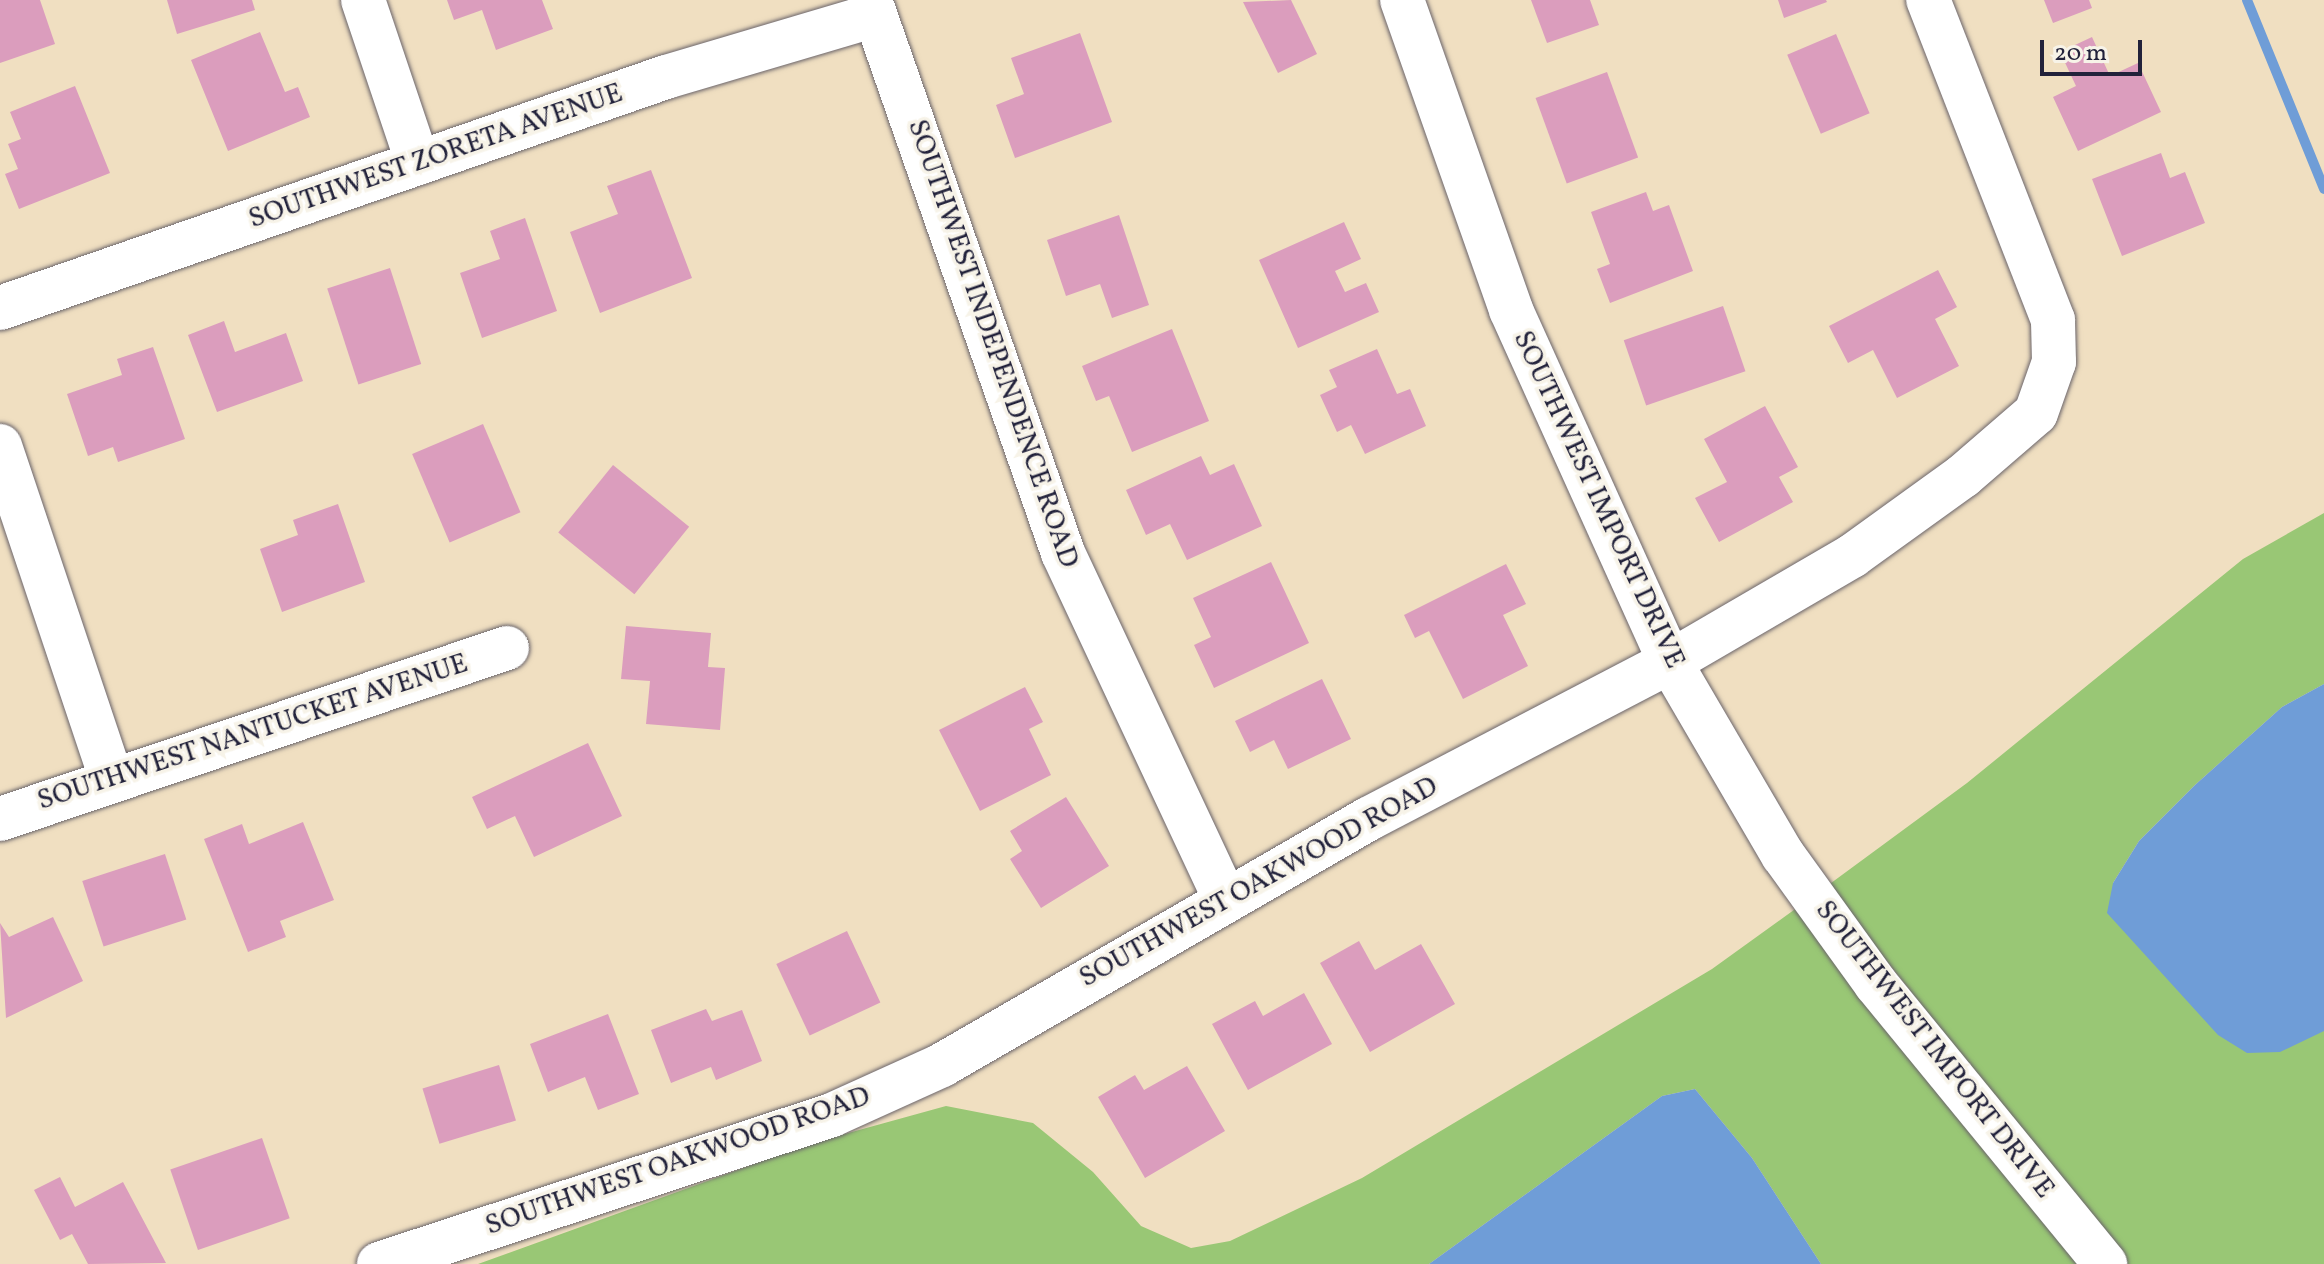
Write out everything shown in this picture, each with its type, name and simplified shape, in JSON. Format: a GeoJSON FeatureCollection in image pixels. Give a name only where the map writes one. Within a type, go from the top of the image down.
{"type":"FeatureCollection","features":[{"type":"Feature","properties":{"kind":"street"},"geometry":{"type":"LineString","coordinates":[[363,0],[418,163]]}},
{"type":"Feature","properties":{"kind":"street","name":"SOUTHWEST IMPORT DRIVE"},"geometry":{"type":"LineString","coordinates":[[1402,0],[1511,310],[1670,662],[1783,855],[1876,984],[2105,1264]]}},
{"type":"Feature","properties":{"kind":"street","name":"SOUTHWEST OAKWOOD ROAD"},"geometry":{"type":"LineString","coordinates":[[379,1264],[832,1115],[942,1065],[1226,901],[1670,662],[1852,556],[1963,476],[2036,413],[2054,362],[2053,320],[1928,0]]}},
{"type":"Feature","properties":{"kind":"street","name":"SOUTHWEST ZORETA AVENUE"},"geometry":{"type":"LineString","coordinates":[[0,308],[872,8]]}},
{"type":"Feature","properties":{"kind":"street","name":"SOUTHWEST INDEPENDENCE ROAD"},"geometry":{"type":"LineString","coordinates":[[872,8],[1063,553],[1226,901]]}},
{"type":"Feature","properties":{"kind":"street"},"geometry":{"type":"LineString","coordinates":[[0,446],[111,777]]}},
{"type":"Feature","properties":{"kind":"street","name":"SOUTHWEST NANTUCKET AVENUE"},"geometry":{"type":"LineString","coordinates":[[0,819],[111,777],[507,648]]}},
{"type":"Feature","properties":{"kind":"green space"},"geometry":{"type":"Polygon","coordinates":[[[2324,513],[2324,684],[2282,707],[2195,785],[2139,841],[2113,883],[2324,1031],[2324,1264],[2128,1264],[1827,886],[1967,783],[2243,559],[2324,513]]]}},
{"type":"Feature","properties":{"kind":"green space"},"geometry":{"type":"Polygon","coordinates":[[[1798,907],[2081,1264],[1821,1264],[1752,1158],[1695,1089],[1662,1096],[1429,1264],[478,1264],[812,1143],[946,1106],[1033,1123],[1093,1172],[1141,1226],[1191,1248],[1230,1241],[1362,1178],[1712,969],[1798,907]]]}},
{"type":"Feature","properties":{"kind":"water"},"geometry":{"type":"Polygon","coordinates":[[[2324,684],[2324,1031],[2280,1052],[2247,1053],[2218,1035],[2107,913],[2113,883],[2139,841],[2195,785],[2282,707],[2324,684]]]}},
{"type":"Feature","properties":{"kind":"water"},"geometry":{"type":"Polygon","coordinates":[[[1695,1089],[1752,1158],[1821,1264],[1429,1264],[1662,1096],[1695,1089]]]}},
{"type":"Feature","properties":{"kind":"building"},"geometry":{"type":"Polygon","coordinates":[[[0,0],[40,0],[55,44],[0,63],[0,0]]]}},
{"type":"Feature","properties":{"kind":"building"},"geometry":{"type":"Polygon","coordinates":[[[167,0],[252,0],[255,10],[177,34],[167,0]]]}},
{"type":"Feature","properties":{"kind":"building"},"geometry":{"type":"Polygon","coordinates":[[[447,0],[542,0],[553,29],[496,50],[482,10],[454,20],[447,0]]]}},
{"type":"Feature","properties":{"kind":"building"},"geometry":{"type":"Polygon","coordinates":[[[1291,0],[1317,54],[1278,73],[1243,2],[1291,0]]]}},
{"type":"Feature","properties":{"kind":"building"},"geometry":{"type":"Polygon","coordinates":[[[1531,0],[1590,0],[1599,25],[1547,43],[1531,0]]]}},
{"type":"Feature","properties":{"kind":"building"},"geometry":{"type":"Polygon","coordinates":[[[1778,0],[1826,0],[1827,2],[1784,18],[1778,0]]]}},
{"type":"Feature","properties":{"kind":"building"},"geometry":{"type":"Polygon","coordinates":[[[2044,0],[2089,0],[2092,8],[2053,23],[2044,0]]]}},
{"type":"Feature","properties":{"kind":"building"},"geometry":{"type":"Polygon","coordinates":[[[260,32],[285,92],[298,87],[310,117],[228,151],[191,60],[260,32]]]}},
{"type":"Feature","properties":{"kind":"building"},"geometry":{"type":"Polygon","coordinates":[[[1080,33],[1112,122],[1015,158],[996,105],[1024,94],[1011,58],[1080,33]]]}},
{"type":"Feature","properties":{"kind":"building"},"geometry":{"type":"Polygon","coordinates":[[[1836,34],[1870,113],[1821,134],[1787,55],[1836,34]]]}},
{"type":"Feature","properties":{"kind":"building"},"geometry":{"type":"Polygon","coordinates":[[[2092,37],[2110,76],[2138,63],[2161,112],[2078,151],[2053,97],[2076,86],[2060,52],[2092,37]]]}},
{"type":"Feature","properties":{"kind":"building"},"geometry":{"type":"Polygon","coordinates":[[[1607,72],[1638,158],[1567,184],[1536,98],[1607,72]]]}},
{"type":"Feature","properties":{"kind":"building"},"geometry":{"type":"Polygon","coordinates":[[[75,86],[110,173],[19,209],[5,174],[18,169],[8,144],[21,139],[10,112],[75,86]]]}},
{"type":"Feature","properties":{"kind":"building"},"geometry":{"type":"Polygon","coordinates":[[[2161,153],[2170,178],[2185,172],[2205,223],[2122,256],[2092,179],[2161,153]]]}},
{"type":"Feature","properties":{"kind":"building"},"geometry":{"type":"Polygon","coordinates":[[[651,170],[692,278],[600,313],[570,232],[618,214],[607,186],[651,170]]]}},
{"type":"Feature","properties":{"kind":"building"},"geometry":{"type":"Polygon","coordinates":[[[1646,192],[1653,211],[1669,205],[1693,271],[1610,303],[1597,269],[1610,264],[1591,212],[1646,192]]]}},
{"type":"Feature","properties":{"kind":"building"},"geometry":{"type":"Polygon","coordinates":[[[1119,215],[1149,305],[1112,318],[1100,284],[1066,296],[1047,240],[1119,215]]]}},
{"type":"Feature","properties":{"kind":"building"},"geometry":{"type":"Polygon","coordinates":[[[525,218],[557,311],[482,338],[460,273],[500,259],[490,231],[525,218]]]}},
{"type":"Feature","properties":{"kind":"building"},"geometry":{"type":"Polygon","coordinates":[[[1344,222],[1361,259],[1335,271],[1345,292],[1366,283],[1379,312],[1298,348],[1259,260],[1344,222]]]}},
{"type":"Feature","properties":{"kind":"building"},"geometry":{"type":"Polygon","coordinates":[[[390,268],[421,364],[358,384],[327,288],[390,268]]]}},
{"type":"Feature","properties":{"kind":"building"},"geometry":{"type":"Polygon","coordinates":[[[1938,270],[1957,307],[1935,319],[1959,366],[1897,398],[1873,350],[1848,363],[1829,326],[1938,270]]]}},
{"type":"Feature","properties":{"kind":"building"},"geometry":{"type":"Polygon","coordinates":[[[1723,306],[1745,371],[1646,405],[1624,340],[1723,306]]]}},
{"type":"Feature","properties":{"kind":"building"},"geometry":{"type":"Polygon","coordinates":[[[224,321],[235,352],[286,333],[303,381],[217,412],[188,335],[224,321]]]}},
{"type":"Feature","properties":{"kind":"building"},"geometry":{"type":"Polygon","coordinates":[[[1172,329],[1209,421],[1132,452],[1109,396],[1096,401],[1082,366],[1172,329]]]}},
{"type":"Feature","properties":{"kind":"building"},"geometry":{"type":"Polygon","coordinates":[[[153,347],[185,439],[118,462],[113,447],[88,456],[67,394],[122,375],[117,359],[153,347]]]}},
{"type":"Feature","properties":{"kind":"building"},"geometry":{"type":"Polygon","coordinates":[[[1377,349],[1397,394],[1410,389],[1426,426],[1365,454],[1351,425],[1337,432],[1320,395],[1337,387],[1329,370],[1377,349]]]}},
{"type":"Feature","properties":{"kind":"building"},"geometry":{"type":"Polygon","coordinates":[[[1765,406],[1798,467],[1779,477],[1793,502],[1719,542],[1695,498],[1727,482],[1704,439],[1765,406]]]}},
{"type":"Feature","properties":{"kind":"building"},"geometry":{"type":"Polygon","coordinates":[[[483,424],[521,512],[450,542],[412,454],[483,424]]]}},
{"type":"Feature","properties":{"kind":"building"},"geometry":{"type":"Polygon","coordinates":[[[1201,456],[1210,475],[1234,464],[1262,526],[1187,560],[1170,524],[1146,535],[1126,490],[1201,456]]]}},
{"type":"Feature","properties":{"kind":"building"},"geometry":{"type":"Polygon","coordinates":[[[613,465],[689,527],[634,594],[558,533],[613,465]]]}},
{"type":"Feature","properties":{"kind":"building"},"geometry":{"type":"Polygon","coordinates":[[[338,504],[365,582],[282,612],[260,549],[298,535],[293,520],[338,504]]]}},
{"type":"Feature","properties":{"kind":"building"},"geometry":{"type":"Polygon","coordinates":[[[1271,562],[1309,643],[1214,688],[1194,645],[1211,637],[1193,598],[1271,562]]]}},
{"type":"Feature","properties":{"kind":"building"},"geometry":{"type":"Polygon","coordinates":[[[1506,564],[1526,604],[1503,615],[1528,666],[1463,699],[1429,631],[1415,638],[1404,615],[1506,564]]]}},
{"type":"Feature","properties":{"kind":"building"},"geometry":{"type":"Polygon","coordinates":[[[626,626],[711,633],[708,667],[725,668],[720,730],[646,724],[650,681],[621,679],[626,626]]]}},
{"type":"Feature","properties":{"kind":"building"},"geometry":{"type":"Polygon","coordinates":[[[1322,679],[1351,739],[1288,769],[1274,740],[1250,752],[1235,721],[1322,679]]]}},
{"type":"Feature","properties":{"kind":"building"},"geometry":{"type":"Polygon","coordinates":[[[1025,687],[1043,722],[1029,729],[1051,775],[980,811],[939,730],[1025,687]]]}},
{"type":"Feature","properties":{"kind":"building"},"geometry":{"type":"Polygon","coordinates":[[[588,743],[622,816],[534,857],[515,816],[487,829],[472,797],[588,743]]]}},
{"type":"Feature","properties":{"kind":"building"},"geometry":{"type":"Polygon","coordinates":[[[1066,797],[1109,866],[1041,908],[1010,859],[1022,851],[1010,831],[1066,797]]]}},
{"type":"Feature","properties":{"kind":"building"},"geometry":{"type":"Polygon","coordinates":[[[303,822],[334,900],[280,921],[286,937],[248,952],[204,839],[242,824],[249,844],[303,822]]]}},
{"type":"Feature","properties":{"kind":"building"},"geometry":{"type":"Polygon","coordinates":[[[165,854],[186,920],[104,947],[82,881],[165,854]]]}},
{"type":"Feature","properties":{"kind":"building"},"geometry":{"type":"Polygon","coordinates":[[[53,917],[83,981],[6,1018],[0,923],[9,937],[53,917]]]}},
{"type":"Feature","properties":{"kind":"building"},"geometry":{"type":"Polygon","coordinates":[[[847,931],[880,1003],[810,1036],[776,964],[847,931]]]}},
{"type":"Feature","properties":{"kind":"building"},"geometry":{"type":"Polygon","coordinates":[[[1359,941],[1375,970],[1421,944],[1455,1004],[1370,1052],[1320,963],[1359,941]]]}},
{"type":"Feature","properties":{"kind":"building"},"geometry":{"type":"Polygon","coordinates":[[[1304,993],[1332,1044],[1248,1090],[1212,1024],[1255,1001],[1263,1016],[1304,993]]]}},
{"type":"Feature","properties":{"kind":"building"},"geometry":{"type":"Polygon","coordinates":[[[706,1009],[712,1021],[742,1010],[762,1061],[716,1080],[711,1067],[671,1083],[651,1030],[706,1009]]]}},
{"type":"Feature","properties":{"kind":"building"},"geometry":{"type":"Polygon","coordinates":[[[608,1014],[639,1094],[598,1110],[585,1077],[548,1092],[530,1044],[608,1014]]]}},
{"type":"Feature","properties":{"kind":"building"},"geometry":{"type":"Polygon","coordinates":[[[499,1065],[516,1120],[439,1144],[422,1088],[499,1065]]]}},
{"type":"Feature","properties":{"kind":"building"},"geometry":{"type":"Polygon","coordinates":[[[1187,1066],[1225,1131],[1145,1178],[1098,1097],[1135,1075],[1144,1090],[1187,1066]]]}},
{"type":"Feature","properties":{"kind":"building"},"geometry":{"type":"Polygon","coordinates":[[[262,1138],[290,1218],[198,1250],[170,1170],[262,1138]]]}},
{"type":"Feature","properties":{"kind":"building"},"geometry":{"type":"Polygon","coordinates":[[[60,1177],[75,1207],[123,1182],[166,1263],[88,1264],[72,1234],[60,1240],[34,1190],[60,1177]]]}},
{"type":"Feature","properties":{"kind":"waterway"},"geometry":{"type":"LineString","coordinates":[[2247,0],[2324,189]]}}]}
